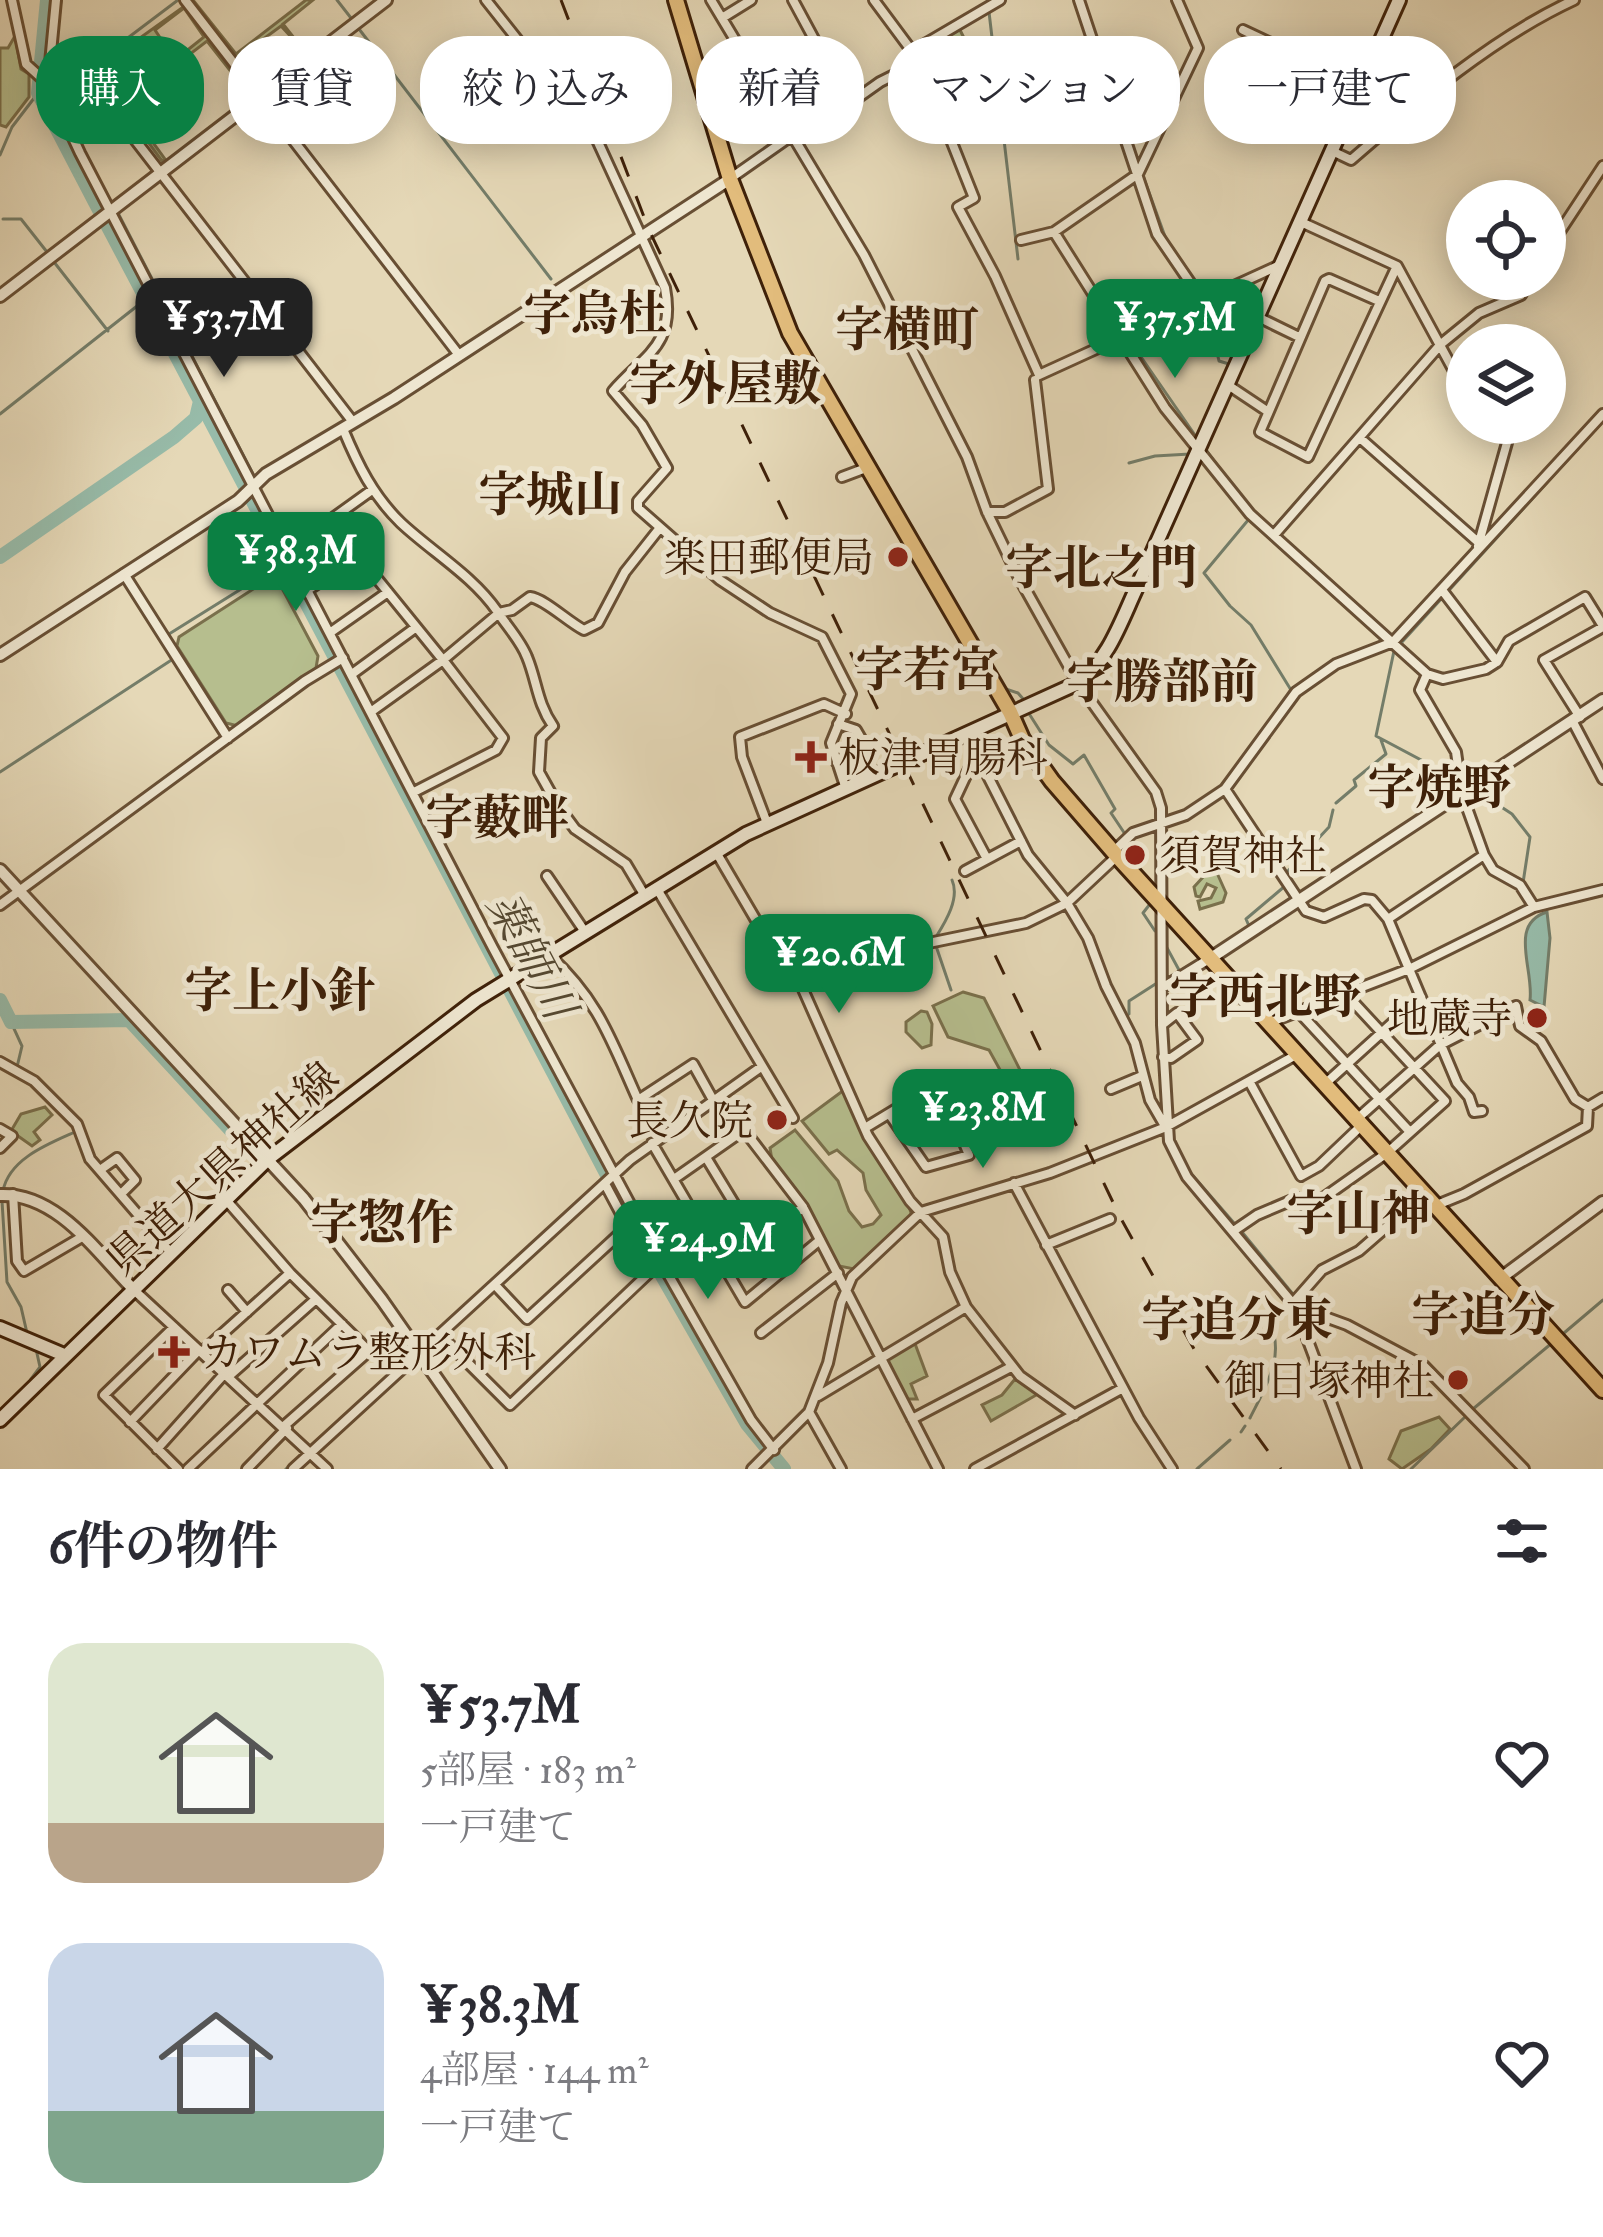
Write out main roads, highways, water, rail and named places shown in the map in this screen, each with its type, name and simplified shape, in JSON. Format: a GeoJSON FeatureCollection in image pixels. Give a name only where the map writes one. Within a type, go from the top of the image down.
{"type":"FeatureCollection","features":[{"type":"Feature","properties":{"kind":"main road"},"geometry":{"type":"LineString","coordinates":[[676,0],[730,178],[790,333],[1022,739],[1115,854],[1603,1390]]}},
{"type":"Feature","properties":{"kind":"main road","name":"県道大県神社線"},"geometry":{"type":"LineString","coordinates":[[0,1420],[268,1159],[506,982],[767,824],[1078,683],[1098,665],[1399,0]]}},
{"type":"Feature","properties":{"kind":"main road"},"geometry":{"type":"LineString","coordinates":[[0,1328],[64,1354]]}},
{"type":"Feature","properties":{"kind":"waterway"},"geometry":{"type":"LineString","coordinates":[[47,0],[38,93],[99,210]]}},
{"type":"Feature","properties":{"kind":"waterway"},"geometry":{"type":"LineString","coordinates":[[57,36],[61,0]]}},
{"type":"Feature","properties":{"kind":"waterway"},"geometry":{"type":"LineString","coordinates":[[130,36],[178,0]]}},
{"type":"Feature","properties":{"kind":"waterway"},"geometry":{"type":"LineString","coordinates":[[337,0],[351,18]]}},
{"type":"Feature","properties":{"kind":"waterway"},"geometry":{"type":"LineString","coordinates":[[989,12],[1018,259]]}},
{"type":"Feature","properties":{"kind":"waterway"},"geometry":{"type":"LineString","coordinates":[[359,29],[551,279]]}},
{"type":"Feature","properties":{"kind":"waterway"},"geometry":{"type":"LineString","coordinates":[[1180,95],[1200,54]]}},
{"type":"Feature","properties":{"kind":"waterway"},"geometry":{"type":"LineString","coordinates":[[0,155],[12,127],[36,96]]}},
{"type":"Feature","properties":{"kind":"waterway"},"geometry":{"type":"LineString","coordinates":[[144,144],[160,165]]}},
{"type":"Feature","properties":{"kind":"waterway"},"geometry":{"type":"LineString","coordinates":[[1142,173],[1167,242]]}},
{"type":"Feature","properties":{"kind":"waterway"},"geometry":{"type":"LineString","coordinates":[[168,176],[266,303]]}},
{"type":"Feature","properties":{"kind":"waterway"},"geometry":{"type":"LineString","coordinates":[[118,213],[254,476]]}},
{"type":"Feature","properties":{"kind":"waterway"},"geometry":{"type":"LineString","coordinates":[[3,219],[21,219],[47,252]]}},
{"type":"Feature","properties":{"kind":"waterway"},"geometry":{"type":"LineString","coordinates":[[0,557],[196,418],[200,401],[106,223]]}},
{"type":"Feature","properties":{"kind":"waterway"},"geometry":{"type":"LineString","coordinates":[[1132,336],[1130,341],[1197,438],[1229,364],[1219,361],[1203,293],[1172,250]]}},
{"type":"Feature","properties":{"kind":"waterway"},"geometry":{"type":"LineString","coordinates":[[54,262],[108,331]]}},
{"type":"Feature","properties":{"kind":"waterway"},"geometry":{"type":"LineString","coordinates":[[0,414],[146,299]]}},
{"type":"Feature","properties":{"kind":"waterway","name":"薬師川"},"geometry":{"type":"LineString","coordinates":[[200,401],[638,1234],[747,1424],[784,1469]]}},
{"type":"Feature","properties":{"kind":"waterway"},"geometry":{"type":"LineString","coordinates":[[1402,642],[1603,421]]}},
{"type":"Feature","properties":{"kind":"waterway"},"geometry":{"type":"LineString","coordinates":[[1206,450],[1230,483]]}},
{"type":"Feature","properties":{"kind":"waterway"},"geometry":{"type":"LineString","coordinates":[[1129,463],[1190,454]]}},
{"type":"Feature","properties":{"kind":"waterway"},"geometry":{"type":"LineString","coordinates":[[1273,528],[1323,472]]}},
{"type":"Feature","properties":{"kind":"waterway"},"geometry":{"type":"LineString","coordinates":[[1247,505],[1268,524]]}},
{"type":"Feature","properties":{"kind":"waterway"},"geometry":{"type":"LineString","coordinates":[[1245,513],[1249,519],[1204,573],[1251,625],[1291,690]]}},
{"type":"Feature","properties":{"kind":"waterway"},"geometry":{"type":"LineString","coordinates":[[0,772],[173,659],[161,639],[283,563]]}},
{"type":"Feature","properties":{"kind":"waterway"},"geometry":{"type":"LineString","coordinates":[[1394,651],[1376,736],[1455,778]]}},
{"type":"Feature","properties":{"kind":"waterway"},"geometry":{"type":"LineString","coordinates":[[1003,688],[1024,700]]}},
{"type":"Feature","properties":{"kind":"waterway"},"geometry":{"type":"LineString","coordinates":[[1028,712],[1049,745],[1073,764],[1084,755],[1125,834]]}},
{"type":"Feature","properties":{"kind":"waterway"},"geometry":{"type":"LineString","coordinates":[[1336,803],[1356,786],[1354,780],[1386,754],[1381,740]]}},
{"type":"Feature","properties":{"kind":"waterway"},"geometry":{"type":"LineString","coordinates":[[1480,793],[1512,814],[1530,837],[1523,883]]}},
{"type":"Feature","properties":{"kind":"waterway"},"geometry":{"type":"LineString","coordinates":[[1286,873],[1329,827],[1333,810]]}},
{"type":"Feature","properties":{"kind":"waterway"},"geometry":{"type":"LineString","coordinates":[[936,937],[953,902],[952,880]]}},
{"type":"Feature","properties":{"kind":"waterway"},"geometry":{"type":"LineString","coordinates":[[1228,940],[1249,926],[1246,919],[1285,886]]}},
{"type":"Feature","properties":{"kind":"waterway"},"geometry":{"type":"LineString","coordinates":[[1150,904],[1143,913],[1155,931]]}},
{"type":"Feature","properties":{"kind":"waterway"},"geometry":{"type":"LineString","coordinates":[[936,946],[951,990]]}},
{"type":"Feature","properties":{"kind":"waterway"},"geometry":{"type":"LineString","coordinates":[[1166,946],[1179,970]]}},
{"type":"Feature","properties":{"kind":"waterway"},"geometry":{"type":"LineString","coordinates":[[1168,978],[1200,959]]}},
{"type":"Feature","properties":{"kind":"waterway"},"geometry":{"type":"LineString","coordinates":[[1124,1017],[1129,1014],[1129,1001],[1157,983]]}},
{"type":"Feature","properties":{"kind":"waterway"},"geometry":{"type":"LineString","coordinates":[[0,1000],[11,1022],[129,1020],[260,1162]]}},
{"type":"Feature","properties":{"kind":"waterway"},"geometry":{"type":"LineString","coordinates":[[11,1022],[22,1046],[20,1069]]}},
{"type":"Feature","properties":{"kind":"waterway"},"geometry":{"type":"LineString","coordinates":[[1538,1044],[1549,1061]]}},
{"type":"Feature","properties":{"kind":"waterway"},"geometry":{"type":"LineString","coordinates":[[43,1084],[81,1124]]}},
{"type":"Feature","properties":{"kind":"waterway"},"geometry":{"type":"LineString","coordinates":[[3,1191],[21,1161],[75,1132]]}},
{"type":"Feature","properties":{"kind":"waterway"},"geometry":{"type":"LineString","coordinates":[[1188,1170],[1234,1223]]}},
{"type":"Feature","properties":{"kind":"waterway"},"geometry":{"type":"LineString","coordinates":[[2,1201],[7,1282],[21,1307],[27,1333]]}},
{"type":"Feature","properties":{"kind":"waterway"},"geometry":{"type":"LineString","coordinates":[[1242,1232],[1292,1293]]}},
{"type":"Feature","properties":{"kind":"waterway"},"geometry":{"type":"LineString","coordinates":[[1564,1333],[1603,1300]]}},
{"type":"Feature","properties":{"kind":"waterway"},"geometry":{"type":"LineString","coordinates":[[1250,1418],[1275,1357],[1268,1319],[1288,1307]]}},
{"type":"Feature","properties":{"kind":"waterway"},"geometry":{"type":"LineString","coordinates":[[1473,1409],[1552,1343]]}},
{"type":"Feature","properties":{"kind":"waterway"},"geometry":{"type":"LineString","coordinates":[[31,1379],[40,1367],[36,1349]]}},
{"type":"Feature","properties":{"kind":"waterway"},"geometry":{"type":"LineString","coordinates":[[1411,1469],[1466,1416]]}},
{"type":"Feature","properties":{"kind":"waterway"},"geometry":{"type":"LineString","coordinates":[[1241,1432],[1245,1426]]}},
{"type":"Feature","properties":{"kind":"waterway"},"geometry":{"type":"LineString","coordinates":[[1197,1469],[1230,1440]]}},
{"type":"Feature","properties":{"kind":"waterway"},"geometry":{"type":"LineString","coordinates":[[286,1469],[299,1459]]}},
{"type":"Feature","properties":{"kind":"railway"},"geometry":{"type":"LineString","coordinates":[[561,0],[649,230],[1120,1217],[1194,1349],[1281,1469]]}},
{"type":"Feature","properties":{"kind":"place","name":"楽田郵便局"},"geometry":{"type":"Point","coordinates":[898,557]}},
{"type":"Feature","properties":{"kind":"place","name":"板津胃腸科"},"geometry":{"type":"Point","coordinates":[811,757]}},
{"type":"Feature","properties":{"kind":"place","name":"須賀神社"},"geometry":{"type":"Point","coordinates":[1135,855]}},
{"type":"Feature","properties":{"kind":"place","name":"地蔵寺"},"geometry":{"type":"Point","coordinates":[1537,1018]}},
{"type":"Feature","properties":{"kind":"place","name":"長久院"},"geometry":{"type":"Point","coordinates":[777,1120]}},
{"type":"Feature","properties":{"kind":"place","name":"カワムラ整形外科"},"geometry":{"type":"Point","coordinates":[174,1352]}},
{"type":"Feature","properties":{"kind":"place","name":"御日塚神社"},"geometry":{"type":"Point","coordinates":[1458,1380]}},
{"type":"Feature","properties":{"kind":"district","name":"字烏杜"},"geometry":{"type":"Point","coordinates":[595,313]}},
{"type":"Feature","properties":{"kind":"district","name":"字横町"},"geometry":{"type":"Point","coordinates":[907,329]}},
{"type":"Feature","properties":{"kind":"district","name":"字外屋敷"},"geometry":{"type":"Point","coordinates":[725,383]}},
{"type":"Feature","properties":{"kind":"district","name":"字城山"},"geometry":{"type":"Point","coordinates":[550,494]}},
{"type":"Feature","properties":{"kind":"district","name":"字北之門"},"geometry":{"type":"Point","coordinates":[1101,567]}},
{"type":"Feature","properties":{"kind":"district","name":"字若宮"},"geometry":{"type":"Point","coordinates":[927,669]}},
{"type":"Feature","properties":{"kind":"district","name":"字勝部前"},"geometry":{"type":"Point","coordinates":[1162,681]}},
{"type":"Feature","properties":{"kind":"district","name":"字焼野"},"geometry":{"type":"Point","coordinates":[1439,787]}},
{"type":"Feature","properties":{"kind":"district","name":"字藪畔"},"geometry":{"type":"Point","coordinates":[497,817]}},
{"type":"Feature","properties":{"kind":"district","name":"字上小針"},"geometry":{"type":"Point","coordinates":[280,990]}},
{"type":"Feature","properties":{"kind":"district","name":"字西北野"},"geometry":{"type":"Point","coordinates":[1265,996]}},
{"type":"Feature","properties":{"kind":"district","name":"字山神"},"geometry":{"type":"Point","coordinates":[1358,1213]}},
{"type":"Feature","properties":{"kind":"district","name":"字惣作"},"geometry":{"type":"Point","coordinates":[382,1222]}},
{"type":"Feature","properties":{"kind":"district","name":"字追分"},"geometry":{"type":"Point","coordinates":[1483,1314]}},
{"type":"Feature","properties":{"kind":"district","name":"字追分東"},"geometry":{"type":"Point","coordinates":[1237,1319]}}]}
